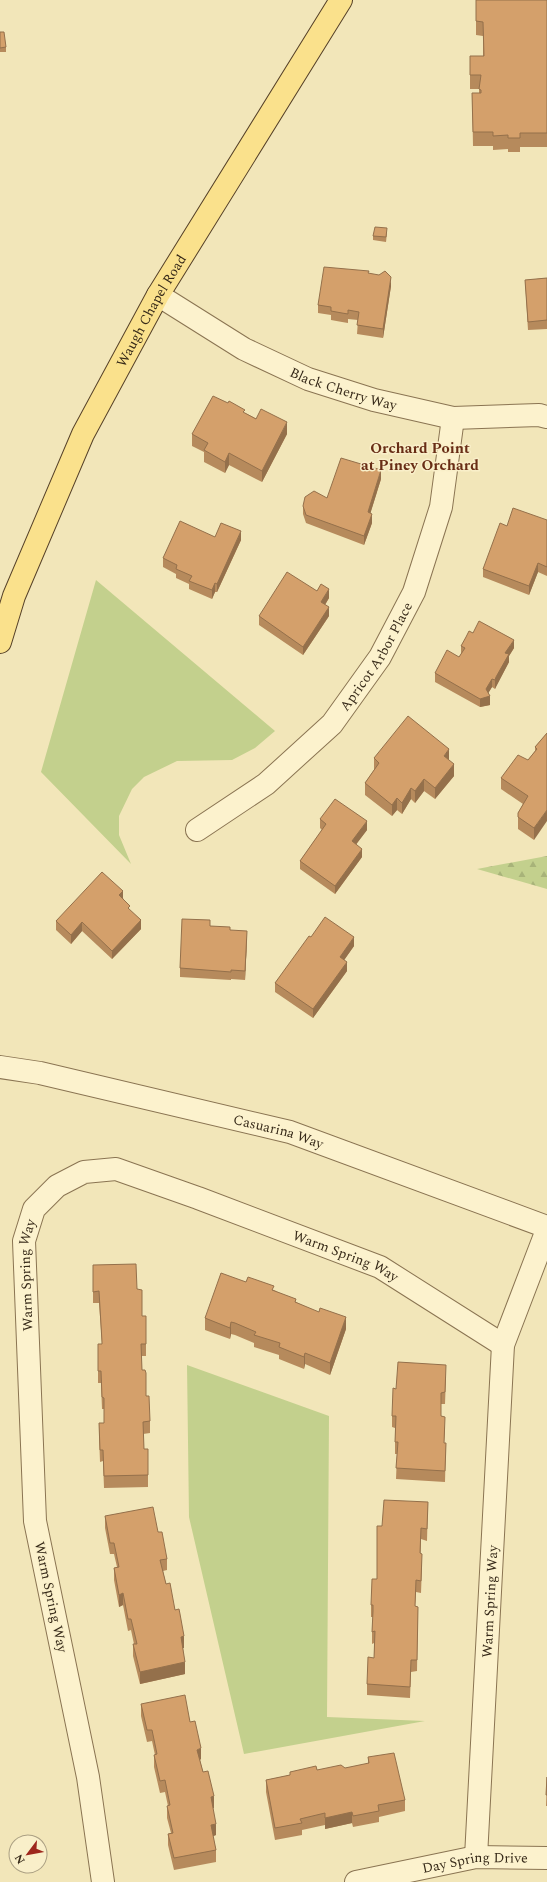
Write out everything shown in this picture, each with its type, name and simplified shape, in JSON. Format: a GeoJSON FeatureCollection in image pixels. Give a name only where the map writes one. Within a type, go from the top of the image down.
{"type":"FeatureCollection","features":[{"type":"Feature","properties":{"kind":"main road","name":"Waugh Chapel Road"},"geometry":{"type":"LineString","coordinates":[[0,642],[14,596],[83,434],[158,295],[341,0]]}},
{"type":"Feature","properties":{"kind":"street","name":"Black Cherry Way"},"geometry":{"type":"LineString","coordinates":[[158,295],[244,349],[308,379],[374,400],[453,418],[539,415],[547,417]]}},
{"type":"Feature","properties":{"kind":"street","name":"Apricot Arbor Place"},"geometry":{"type":"LineString","coordinates":[[197,830],[266,784],[332,724],[380,657],[414,592],[441,507],[453,418]]}},
{"type":"Feature","properties":{"kind":"street","name":"Casuarina Way"},"geometry":{"type":"LineString","coordinates":[[0,1067],[40,1073],[290,1132],[547,1227]]}},
{"type":"Feature","properties":{"kind":"street","name":"Warm Spring Way"},"geometry":{"type":"LineString","coordinates":[[103,1882],[88,1777],[35,1521],[24,1241],[34,1210],[57,1186],[84,1172],[116,1169],[198,1198],[380,1267],[503,1345]]}},
{"type":"Feature","properties":{"kind":"street","name":"Warm Spring Way"},"geometry":{"type":"LineString","coordinates":[[476,1857],[503,1345],[547,1230]]}},
{"type":"Feature","properties":{"kind":"street","name":"Day Spring Drive"},"geometry":{"type":"LineString","coordinates":[[356,1882],[476,1857],[547,1858]]}},
{"type":"Feature","properties":{"kind":"green space"},"geometry":{"type":"Polygon","coordinates":[[[96,580],[275,731],[255,748],[232,760],[177,761],[144,777],[132,789],[119,816],[119,835],[131,864],[41,772],[96,580]]]}},
{"type":"Feature","properties":{"kind":"green space"},"geometry":{"type":"Polygon","coordinates":[[[547,856],[547,889],[477,869],[547,856]]]}},
{"type":"Feature","properties":{"kind":"green space"},"geometry":{"type":"Polygon","coordinates":[[[187,1365],[329,1416],[327,1717],[425,1721],[244,1754],[189,1517],[187,1365]]]}},
{"type":"Feature","properties":{"kind":"building"},"geometry":{"type":"Polygon","coordinates":[[[476,0],[547,0],[547,133],[520,133],[520,138],[508,138],[508,135],[493,136],[493,132],[473,132],[472,93],[481,93],[481,90],[479,89],[481,75],[470,75],[470,56],[484,56],[483,22],[476,21],[476,0]]]}},
{"type":"Feature","properties":{"kind":"building"},"geometry":{"type":"Polygon","coordinates":[[[0,32],[4,32],[6,47],[0,48],[0,32]]]}},
{"type":"Feature","properties":{"kind":"building"},"geometry":{"type":"Polygon","coordinates":[[[375,227],[387,228],[386,237],[373,236],[375,227]]]}},
{"type":"Feature","properties":{"kind":"building"},"geometry":{"type":"Polygon","coordinates":[[[324,267],[369,271],[368,273],[379,275],[385,271],[391,277],[383,329],[357,325],[359,312],[348,310],[348,314],[342,313],[331,311],[331,307],[318,305],[324,267]]]}},
{"type":"Feature","properties":{"kind":"building"},"geometry":{"type":"Polygon","coordinates":[[[547,278],[547,320],[528,322],[525,280],[547,278]]]}},
{"type":"Feature","properties":{"kind":"building"},"geometry":{"type":"Polygon","coordinates":[[[213,396],[228,403],[229,401],[245,410],[243,412],[256,419],[261,409],[287,422],[262,471],[229,453],[225,462],[204,450],[208,443],[192,434],[213,396]]]}},
{"type":"Feature","properties":{"kind":"building"},"geometry":{"type":"Polygon","coordinates":[[[341,458],[381,470],[368,512],[372,514],[364,536],[306,515],[303,506],[305,497],[314,491],[327,498],[341,458]]]}},
{"type":"Feature","properties":{"kind":"building"},"geometry":{"type":"Polygon","coordinates":[[[513,508],[547,520],[547,567],[538,563],[529,586],[483,569],[500,523],[507,526],[513,508]]]}},
{"type":"Feature","properties":{"kind":"building"},"geometry":{"type":"Polygon","coordinates":[[[180,521],[215,537],[221,523],[241,531],[217,584],[215,583],[212,590],[189,581],[192,576],[176,569],[177,565],[163,558],[180,521]]]}},
{"type":"Feature","properties":{"kind":"building"},"geometry":{"type":"Polygon","coordinates":[[[287,572],[317,591],[321,584],[329,589],[321,602],[329,607],[303,647],[259,616],[287,572]]]}},
{"type":"Feature","properties":{"kind":"building"},"geometry":{"type":"Polygon","coordinates":[[[479,621],[514,640],[505,653],[509,654],[495,680],[492,679],[486,689],[490,696],[480,699],[435,673],[447,650],[459,657],[465,648],[461,646],[469,631],[473,633],[479,621]]]}},
{"type":"Feature","properties":{"kind":"building"},"geometry":{"type":"Polygon","coordinates":[[[408,716],[449,749],[444,756],[454,764],[435,788],[424,779],[415,791],[411,788],[402,803],[397,798],[392,805],[365,783],[379,763],[374,758],[408,716]]]}},
{"type":"Feature","properties":{"kind":"building"},"geometry":{"type":"Polygon","coordinates":[[[547,733],[547,810],[534,828],[518,817],[518,813],[528,796],[501,778],[518,755],[528,760],[537,749],[535,747],[547,733]]]}},
{"type":"Feature","properties":{"kind":"building"},"geometry":{"type":"Polygon","coordinates":[[[335,799],[367,821],[352,841],[362,849],[335,886],[300,861],[326,824],[320,819],[335,799]]]}},
{"type":"Feature","properties":{"kind":"building"},"geometry":{"type":"Polygon","coordinates":[[[102,872],[123,891],[119,895],[130,906],[128,908],[141,920],[112,951],[82,922],[71,935],[56,921],[102,872]]]}},
{"type":"Feature","properties":{"kind":"building"},"geometry":{"type":"Polygon","coordinates":[[[325,917],[354,937],[340,957],[347,962],[313,1009],[275,983],[309,936],[311,937],[325,917]]]}},
{"type":"Feature","properties":{"kind":"building"},"geometry":{"type":"Polygon","coordinates":[[[182,919],[210,920],[210,926],[230,927],[230,930],[247,931],[245,971],[231,970],[231,972],[180,968],[182,919]]]}},
{"type":"Feature","properties":{"kind":"building"},"geometry":{"type":"Polygon","coordinates":[[[136,1264],[137,1289],[142,1290],[142,1316],[146,1316],[146,1344],[141,1344],[142,1370],[145,1370],[146,1373],[146,1396],[149,1396],[150,1421],[143,1422],[144,1449],[148,1449],[148,1475],[104,1476],[103,1450],[100,1450],[99,1423],[104,1423],[104,1398],[102,1397],[101,1371],[98,1371],[98,1344],[102,1344],[102,1342],[99,1291],[93,1292],[93,1265],[136,1264]]]}},
{"type":"Feature","properties":{"kind":"building"},"geometry":{"type":"Polygon","coordinates":[[[221,1273],[246,1282],[248,1277],[274,1286],[272,1290],[296,1299],[295,1302],[319,1312],[320,1308],[346,1317],[330,1363],[305,1353],[304,1357],[279,1347],[280,1343],[254,1335],[256,1332],[235,1323],[231,1322],[230,1328],[205,1318],[221,1273]]]}},
{"type":"Feature","properties":{"kind":"building"},"geometry":{"type":"Polygon","coordinates":[[[398,1362],[446,1365],[445,1392],[441,1393],[441,1416],[445,1417],[445,1471],[396,1468],[398,1442],[395,1442],[396,1416],[392,1416],[393,1388],[396,1389],[398,1362]]]}},
{"type":"Feature","properties":{"kind":"building"},"geometry":{"type":"Polygon","coordinates":[[[384,1500],[428,1502],[427,1529],[421,1528],[421,1581],[416,1580],[415,1606],[418,1607],[417,1660],[411,1660],[410,1687],[367,1684],[368,1657],[374,1658],[375,1631],[372,1632],[372,1579],[377,1579],[377,1526],[382,1526],[384,1500]]]}},
{"type":"Feature","properties":{"kind":"building"},"geometry":{"type":"Polygon","coordinates":[[[153,1507],[158,1532],[162,1532],[167,1559],[160,1560],[166,1584],[170,1583],[175,1610],[179,1609],[184,1636],[181,1637],[185,1662],[140,1672],[133,1644],[137,1644],[131,1619],[128,1619],[123,1593],[119,1595],[114,1568],[119,1567],[114,1543],[110,1543],[105,1516],[153,1507]]]}},
{"type":"Feature","properties":{"kind":"building"},"geometry":{"type":"Polygon","coordinates":[[[185,1695],[190,1722],[195,1721],[201,1748],[197,1750],[203,1772],[208,1771],[214,1796],[211,1797],[216,1824],[211,1825],[216,1850],[174,1858],[168,1834],[173,1833],[167,1806],[170,1805],[165,1780],[160,1781],[154,1755],[157,1754],[152,1730],[147,1730],[141,1704],[185,1695]]]}},
{"type":"Feature","properties":{"kind":"building"},"geometry":{"type":"Polygon","coordinates":[[[394,1753],[405,1800],[378,1805],[379,1811],[353,1816],[352,1812],[325,1818],[325,1813],[300,1819],[302,1823],[275,1828],[266,1780],[290,1775],[290,1772],[316,1766],[317,1770],[341,1765],[345,1768],[369,1763],[368,1757],[394,1753]]]}},
{"type":"Feature","properties":{"kind":"district","name":"Orchard Point at Piney Orchard"},"geometry":{"type":"Point","coordinates":[420,456]}}]}
